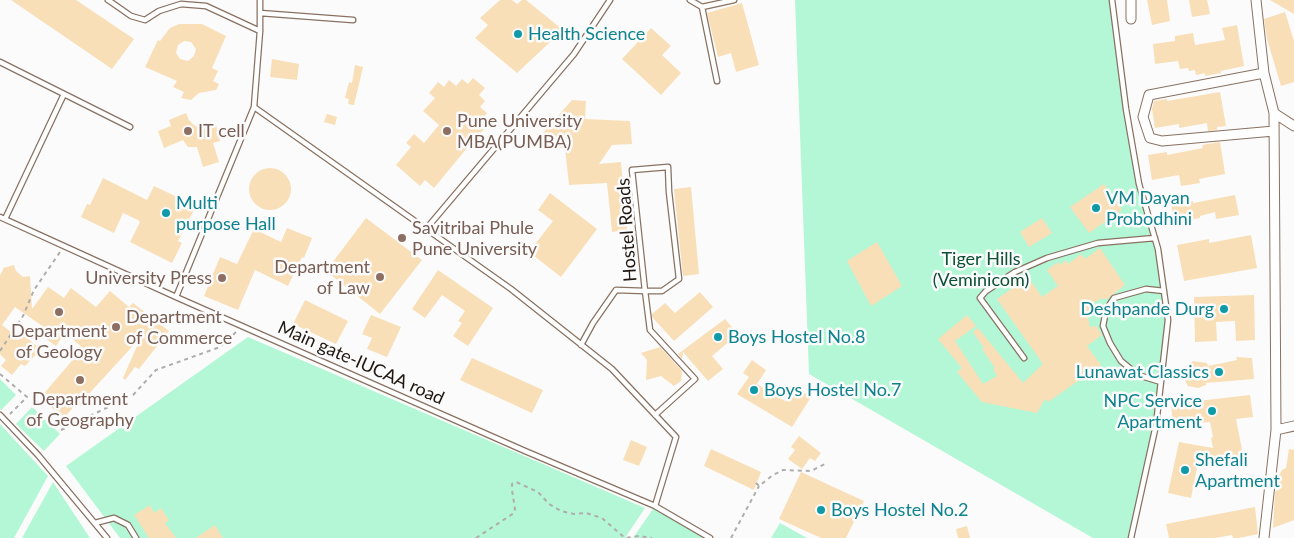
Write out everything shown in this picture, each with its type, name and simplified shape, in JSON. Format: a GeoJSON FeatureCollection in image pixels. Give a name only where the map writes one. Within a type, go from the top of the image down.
{"type":"FeatureCollection","features":[{"type":"Feature","properties":{"kind":"street"},"geometry":{"type":"LineString","coordinates":[[1131,0],[1131,19]]}},
{"type":"Feature","properties":{"kind":"street"},"geometry":{"type":"LineString","coordinates":[[1256,0],[1264,73],[1274,113],[1276,430],[1264,538]]}},
{"type":"Feature","properties":{"kind":"street"},"geometry":{"type":"LineString","coordinates":[[1264,73],[1149,95],[1143,117],[1150,138],[1162,141],[1274,131]]}},
{"type":"Feature","properties":{"kind":"street"},"geometry":{"type":"LineString","coordinates":[[1274,113],[1294,126]]}},
{"type":"Feature","properties":{"kind":"street"},"geometry":{"type":"LineString","coordinates":[[1276,430],[1294,426]]}},
{"type":"Feature","properties":{"kind":"lane"},"geometry":{"type":"LineString","coordinates":[[108,0],[131,16],[145,20],[159,11],[181,4],[206,6],[260,31]]}},
{"type":"Feature","properties":{"kind":"lane"},"geometry":{"type":"LineString","coordinates":[[176,297],[254,106],[260,31],[260,0]]}},
{"type":"Feature","properties":{"kind":"lane"},"geometry":{"type":"LineString","coordinates":[[426,229],[574,54],[610,0]]}},
{"type":"Feature","properties":{"kind":"lane"},"geometry":{"type":"LineString","coordinates":[[690,0],[702,7],[734,0]]}},
{"type":"Feature","properties":{"kind":"lane"},"geometry":{"type":"LineString","coordinates":[[1112,0],[1139,184],[1158,249],[1168,320],[1156,425],[1131,538]]}},
{"type":"Feature","properties":{"kind":"lane"},"geometry":{"type":"LineString","coordinates":[[702,7],[717,81]]}},
{"type":"Feature","properties":{"kind":"lane"},"geometry":{"type":"LineString","coordinates":[[260,13],[353,20]]}},
{"type":"Feature","properties":{"kind":"lane"},"geometry":{"type":"LineString","coordinates":[[0,62],[130,127]]}},
{"type":"Feature","properties":{"kind":"lane"},"geometry":{"type":"LineString","coordinates":[[6,219],[64,94]]}},
{"type":"Feature","properties":{"kind":"lane"},"geometry":{"type":"LineString","coordinates":[[254,106],[511,289],[612,369],[676,438],[655,506]]}},
{"type":"Feature","properties":{"kind":"lane","name":"Hostel Roads"},"geometry":{"type":"LineString","coordinates":[[645,291],[662,291],[680,279],[669,192],[668,167],[632,170],[645,291],[650,330],[695,379],[655,415]]}},
{"type":"Feature","properties":{"kind":"lane","name":"Main gate-IUCAA road"},"geometry":{"type":"LineString","coordinates":[[0,217],[525,451],[655,506],[710,538]]}},
{"type":"Feature","properties":{"kind":"lane"},"geometry":{"type":"LineString","coordinates":[[1024,358],[980,298],[986,291],[1015,272],[1047,258],[1098,243],[1155,238]]}},
{"type":"Feature","properties":{"kind":"lane"},"geometry":{"type":"LineString","coordinates":[[1161,382],[1138,375],[1121,361],[1110,343],[1104,326],[1106,310],[1114,298],[1146,289],[1164,291]]}},
{"type":"Feature","properties":{"kind":"lane"},"geometry":{"type":"LineString","coordinates":[[581,344],[592,323],[616,290],[645,291]]}},
{"type":"Feature","properties":{"kind":"lane"},"geometry":{"type":"LineString","coordinates":[[0,415],[38,455],[107,538]]}},
{"type":"Feature","properties":{"kind":"lane"},"geometry":{"type":"LineString","coordinates":[[95,523],[114,518],[128,525],[136,538]]}},
{"type":"Feature","properties":{"kind":"path"},"geometry":{"type":"LineString","coordinates":[[0,351],[23,316],[34,290],[64,246]]}},
{"type":"Feature","properties":{"kind":"path"},"geometry":{"type":"LineString","coordinates":[[61,430],[133,395],[156,370],[220,347],[242,326]]}},
{"type":"Feature","properties":{"kind":"path"},"geometry":{"type":"LineString","coordinates":[[0,374],[27,397],[5,420]]}},
{"type":"Feature","properties":{"kind":"path"},"geometry":{"type":"LineString","coordinates":[[731,538],[759,486],[783,470],[811,471],[827,462]]}},
{"type":"Feature","properties":{"kind":"path"},"geometry":{"type":"LineString","coordinates":[[476,538],[514,513],[512,484],[516,482],[538,492],[549,504],[561,511],[574,514],[586,513],[602,518],[625,538],[638,536],[652,538]]}},
{"type":"Feature","properties":{"kind":"path"},"geometry":{"type":"LineString","coordinates":[[756,483],[759,486]]}},
{"type":"Feature","properties":{"kind":"green space","name":"Tiger Hills (Veminicom)"},"geometry":{"type":"Polygon","coordinates":[[[795,0],[1112,0],[1139,184],[1155,238],[1168,320],[1156,425],[1131,538],[1093,538],[809,374],[795,0]]]}},
{"type":"Feature","properties":{"kind":"green space"},"geometry":{"type":"Polygon","coordinates":[[[248,337],[645,508],[625,538],[120,538],[66,466],[248,337]]]}},
{"type":"Feature","properties":{"kind":"green space"},"geometry":{"type":"Polygon","coordinates":[[[0,379],[16,395],[1,410],[0,409],[0,379]]]}},
{"type":"Feature","properties":{"kind":"green space"},"geometry":{"type":"Polygon","coordinates":[[[32,407],[60,434],[44,451],[16,424],[32,407]]]}},
{"type":"Feature","properties":{"kind":"green space"},"geometry":{"type":"Polygon","coordinates":[[[0,424],[48,476],[14,538],[0,538],[0,424]]]}},
{"type":"Feature","properties":{"kind":"green space"},"geometry":{"type":"Polygon","coordinates":[[[53,482],[90,538],[22,538],[53,482]]]}},
{"type":"Feature","properties":{"kind":"green space"},"geometry":{"type":"Polygon","coordinates":[[[655,506],[711,538],[633,538],[655,506]]]}},
{"type":"Feature","properties":{"kind":"green space"},"geometry":{"type":"Polygon","coordinates":[[[780,523],[807,538],[771,538],[780,523]]]}},
{"type":"Feature","properties":{"kind":"building"},"geometry":{"type":"Polygon","coordinates":[[[11,0],[76,0],[134,39],[112,69],[11,0]]]}},
{"type":"Feature","properties":{"kind":"building","name":"Health Science"},"geometry":{"type":"Polygon","coordinates":[[[500,0],[512,0],[517,4],[522,0],[526,0],[563,30],[517,73],[475,38],[488,25],[480,18],[500,0]]]}},
{"type":"Feature","properties":{"kind":"building"},"geometry":{"type":"Polygon","coordinates":[[[1147,0],[1167,0],[1170,21],[1152,25],[1147,0]]]}},
{"type":"Feature","properties":{"kind":"building"},"geometry":{"type":"Polygon","coordinates":[[[1189,0],[1207,0],[1210,14],[1192,17],[1189,0]]]}},
{"type":"Feature","properties":{"kind":"building"},"geometry":{"type":"Polygon","coordinates":[[[1270,0],[1294,0],[1294,14],[1270,0]]]}},
{"type":"Feature","properties":{"kind":"building"},"geometry":{"type":"Polygon","coordinates":[[[742,3],[759,65],[736,72],[731,53],[718,57],[707,13],[742,3]]]}},
{"type":"Feature","properties":{"kind":"building"},"geometry":{"type":"Polygon","coordinates":[[[1285,12],[1294,41],[1294,82],[1281,86],[1267,39],[1264,19],[1285,12]]]}},
{"type":"Feature","properties":{"kind":"building"},"geometry":{"type":"Polygon","coordinates":[[[179,24],[202,24],[226,36],[212,68],[218,71],[213,81],[219,84],[216,90],[199,93],[191,100],[181,98],[184,92],[173,87],[177,81],[145,67],[158,40],[160,41],[170,28],[179,24]],[[184,41],[178,45],[176,53],[180,59],[188,61],[194,56],[196,49],[191,42],[184,41]]]}},
{"type":"Feature","properties":{"kind":"building"},"geometry":{"type":"Polygon","coordinates":[[[1237,25],[1244,66],[1205,76],[1205,73],[1196,75],[1195,70],[1189,71],[1188,68],[1180,69],[1178,61],[1155,64],[1153,44],[1175,41],[1175,36],[1193,33],[1195,45],[1225,40],[1222,28],[1237,25]]]}},
{"type":"Feature","properties":{"kind":"building"},"geometry":{"type":"Polygon","coordinates":[[[651,28],[671,46],[662,55],[681,73],[661,95],[622,59],[651,28]]]}},
{"type":"Feature","properties":{"kind":"building"},"geometry":{"type":"Polygon","coordinates":[[[272,59],[299,64],[297,80],[270,77],[272,59]]]}},
{"type":"Feature","properties":{"kind":"building"},"geometry":{"type":"Polygon","coordinates":[[[355,65],[363,67],[354,105],[348,104],[349,99],[345,98],[349,82],[352,83],[355,65]]]}},
{"type":"Feature","properties":{"kind":"building"},"geometry":{"type":"Polygon","coordinates":[[[473,78],[485,88],[479,95],[485,101],[480,107],[487,113],[482,120],[488,125],[478,136],[475,133],[464,146],[467,148],[434,188],[425,180],[420,186],[396,165],[411,147],[406,143],[414,134],[424,143],[439,125],[423,111],[435,98],[429,93],[438,82],[444,87],[449,80],[456,86],[462,79],[468,84],[473,78]]]}},
{"type":"Feature","properties":{"kind":"building"},"geometry":{"type":"Polygon","coordinates":[[[1220,92],[1226,126],[1208,131],[1207,123],[1179,128],[1179,124],[1155,128],[1152,109],[1154,101],[1167,99],[1167,101],[1220,92]]]}},
{"type":"Feature","properties":{"kind":"building"},"geometry":{"type":"Polygon","coordinates":[[[572,100],[586,101],[585,119],[630,121],[632,144],[612,145],[599,164],[621,162],[627,230],[612,232],[607,183],[569,185],[565,148],[546,147],[543,133],[572,100]]]}},
{"type":"Feature","properties":{"kind":"building"},"geometry":{"type":"Polygon","coordinates":[[[186,113],[189,120],[195,126],[203,129],[216,125],[220,141],[213,143],[219,162],[203,167],[197,147],[188,147],[183,140],[164,148],[158,131],[171,126],[169,120],[186,113]]]}},
{"type":"Feature","properties":{"kind":"building"},"geometry":{"type":"Polygon","coordinates":[[[327,114],[337,117],[335,125],[324,122],[327,114]]]}},
{"type":"Feature","properties":{"kind":"building"},"geometry":{"type":"Polygon","coordinates":[[[1220,142],[1225,174],[1199,179],[1200,183],[1181,186],[1179,175],[1152,180],[1148,155],[1167,152],[1167,155],[1203,148],[1202,145],[1220,142]]]}},
{"type":"Feature","properties":{"kind":"building"},"geometry":{"type":"Polygon","coordinates":[[[274,168],[282,171],[288,177],[291,189],[288,201],[282,207],[266,210],[258,207],[252,201],[249,185],[252,177],[258,171],[274,168]]]}},
{"type":"Feature","properties":{"kind":"building"},"geometry":{"type":"Polygon","coordinates":[[[103,178],[147,200],[154,186],[196,206],[178,241],[182,243],[172,263],[130,242],[140,222],[138,220],[123,213],[114,233],[81,217],[87,204],[90,205],[103,178]]]}},
{"type":"Feature","properties":{"kind":"building","name":"VM Dayan Probodhini"},"geometry":{"type":"Polygon","coordinates":[[[1104,184],[1122,210],[1089,233],[1070,207],[1104,184]]]}},
{"type":"Feature","properties":{"kind":"building"},"geometry":{"type":"Polygon","coordinates":[[[691,187],[699,274],[683,276],[674,189],[691,187]]]}},
{"type":"Feature","properties":{"kind":"building"},"geometry":{"type":"Polygon","coordinates":[[[550,193],[597,229],[561,277],[529,252],[553,221],[538,210],[550,193]]]}},
{"type":"Feature","properties":{"kind":"building"},"geometry":{"type":"Polygon","coordinates":[[[1235,195],[1239,215],[1216,219],[1215,212],[1200,216],[1200,218],[1175,223],[1171,205],[1235,195]]]}},
{"type":"Feature","properties":{"kind":"building","name":"Department of Law"},"geometry":{"type":"Polygon","coordinates":[[[366,218],[422,260],[380,314],[326,271],[366,218]]]}},
{"type":"Feature","properties":{"kind":"building"},"geometry":{"type":"Polygon","coordinates":[[[1042,218],[1052,233],[1029,247],[1020,232],[1042,218]]]}},
{"type":"Feature","properties":{"kind":"building"},"geometry":{"type":"Polygon","coordinates":[[[287,228],[312,238],[304,258],[302,257],[288,286],[255,270],[238,310],[204,296],[220,257],[237,264],[254,229],[281,242],[287,228]]]}},
{"type":"Feature","properties":{"kind":"building"},"geometry":{"type":"Polygon","coordinates":[[[1251,235],[1257,268],[1184,281],[1177,245],[1209,239],[1209,243],[1251,235]]]}},
{"type":"Feature","properties":{"kind":"building"},"geometry":{"type":"Polygon","coordinates":[[[877,242],[902,286],[871,306],[847,261],[877,242]]]}},
{"type":"Feature","properties":{"kind":"building"},"geometry":{"type":"Polygon","coordinates":[[[1100,248],[1125,285],[1107,299],[1095,302],[1087,314],[1090,327],[1096,326],[1102,335],[1087,346],[1101,365],[1048,402],[1045,399],[1037,413],[982,402],[957,372],[962,368],[938,339],[967,315],[976,326],[955,341],[983,384],[997,376],[993,369],[995,368],[973,332],[978,328],[1023,383],[1043,364],[997,299],[1028,277],[1042,297],[1058,286],[1047,270],[1058,262],[1060,265],[1066,260],[1068,264],[1081,254],[1085,259],[1100,248]]]}},
{"type":"Feature","properties":{"kind":"building"},"geometry":{"type":"Polygon","coordinates":[[[14,265],[16,271],[23,277],[30,276],[32,309],[48,287],[64,298],[71,288],[96,307],[110,291],[129,307],[133,303],[169,331],[139,369],[135,367],[125,380],[123,378],[141,337],[86,397],[81,406],[76,404],[64,418],[40,398],[83,348],[65,333],[56,346],[43,337],[48,330],[15,307],[2,325],[19,338],[22,334],[41,349],[25,366],[21,364],[12,375],[1,366],[6,360],[0,354],[0,275],[3,268],[14,265]]]}},
{"type":"Feature","properties":{"kind":"building"},"geometry":{"type":"Polygon","coordinates":[[[438,270],[493,308],[468,346],[453,336],[462,323],[458,321],[465,311],[442,295],[425,318],[412,309],[438,270]]]}},
{"type":"Feature","properties":{"kind":"building"},"geometry":{"type":"Polygon","coordinates":[[[700,292],[713,307],[674,341],[652,317],[652,314],[665,303],[675,313],[700,292]]]}},
{"type":"Feature","properties":{"kind":"building","name":"Deshpande Durg"},"geometry":{"type":"Polygon","coordinates":[[[1254,295],[1255,340],[1236,341],[1235,321],[1216,322],[1217,341],[1195,342],[1194,297],[1254,295]]]}},
{"type":"Feature","properties":{"kind":"building"},"geometry":{"type":"Polygon","coordinates":[[[305,300],[348,321],[336,344],[293,324],[305,300]]]}},
{"type":"Feature","properties":{"kind":"building"},"geometry":{"type":"Polygon","coordinates":[[[371,315],[401,327],[387,357],[367,349],[372,338],[362,334],[371,315]]]}},
{"type":"Feature","properties":{"kind":"building"},"geometry":{"type":"Polygon","coordinates":[[[725,319],[738,334],[712,356],[723,369],[708,381],[683,352],[682,359],[678,354],[725,319]]]}},
{"type":"Feature","properties":{"kind":"building"},"geometry":{"type":"Polygon","coordinates":[[[660,347],[682,371],[681,381],[674,386],[661,376],[646,380],[647,360],[641,353],[660,347]]]}},
{"type":"Feature","properties":{"kind":"building","name":"Lunawat Classics"},"geometry":{"type":"Polygon","coordinates":[[[1236,357],[1252,358],[1254,379],[1206,383],[1206,385],[1198,388],[1188,386],[1183,377],[1184,368],[1193,361],[1207,363],[1208,366],[1237,360],[1236,357]]]}},
{"type":"Feature","properties":{"kind":"building"},"geometry":{"type":"Polygon","coordinates":[[[472,358],[543,390],[532,413],[460,380],[472,358]]]}},
{"type":"Feature","properties":{"kind":"building","name":"Boys Hostel No.7"},"geometry":{"type":"Polygon","coordinates":[[[752,360],[766,370],[757,384],[785,401],[795,387],[811,397],[792,427],[737,394],[749,377],[743,373],[752,360]]]}},
{"type":"Feature","properties":{"kind":"building"},"geometry":{"type":"Polygon","coordinates":[[[1250,395],[1253,417],[1236,419],[1244,460],[1218,465],[1217,459],[1198,463],[1191,498],[1168,493],[1179,442],[1213,448],[1210,422],[1173,426],[1171,404],[1250,395]]]}},
{"type":"Feature","properties":{"kind":"building"},"geometry":{"type":"Polygon","coordinates":[[[799,436],[821,453],[815,461],[810,458],[802,469],[788,459],[795,450],[791,447],[799,436]]]}},
{"type":"Feature","properties":{"kind":"building"},"geometry":{"type":"Polygon","coordinates":[[[631,440],[647,447],[639,466],[623,460],[631,440]]]}},
{"type":"Feature","properties":{"kind":"building"},"geometry":{"type":"Polygon","coordinates":[[[711,449],[761,472],[754,490],[704,466],[711,449]]]}},
{"type":"Feature","properties":{"kind":"building"},"geometry":{"type":"Polygon","coordinates":[[[1289,449],[1294,450],[1294,520],[1273,528],[1275,491],[1279,490],[1278,477],[1282,470],[1286,468],[1289,449]]]}},
{"type":"Feature","properties":{"kind":"building","name":"Boys Hostel No.2"},"geometry":{"type":"Polygon","coordinates":[[[801,472],[864,501],[846,538],[821,538],[779,519],[801,472]]]}},
{"type":"Feature","properties":{"kind":"building"},"geometry":{"type":"Polygon","coordinates":[[[150,505],[154,513],[161,508],[169,520],[165,523],[176,538],[149,538],[134,515],[150,505]]]}},
{"type":"Feature","properties":{"kind":"building"},"geometry":{"type":"Polygon","coordinates":[[[1255,507],[1258,534],[1239,538],[1233,538],[1232,535],[1215,538],[1169,538],[1166,524],[1255,507]]]}},
{"type":"Feature","properties":{"kind":"building"},"geometry":{"type":"Polygon","coordinates":[[[215,525],[223,538],[196,538],[215,525]]]}},
{"type":"Feature","properties":{"kind":"building"},"geometry":{"type":"Polygon","coordinates":[[[967,526],[970,538],[958,538],[956,529],[967,526]]]}},
{"type":"Feature","properties":{"kind":"place","name":"Health Science"},"geometry":{"type":"Point","coordinates":[518,34]}},
{"type":"Feature","properties":{"kind":"place","name":"IT cell"},"geometry":{"type":"Point","coordinates":[188,131]}},
{"type":"Feature","properties":{"kind":"place","name":"Pune University MBA(PUMBA)"},"geometry":{"type":"Point","coordinates":[447,131]}},
{"type":"Feature","properties":{"kind":"place","name":"VM Dayan Probodhini"},"geometry":{"type":"Point","coordinates":[1096,208]}},
{"type":"Feature","properties":{"kind":"place","name":"Multi purpose Hall"},"geometry":{"type":"Point","coordinates":[166,213]}},
{"type":"Feature","properties":{"kind":"place","name":"Savitribai Phule Pune University"},"geometry":{"type":"Point","coordinates":[402,238]}},
{"type":"Feature","properties":{"kind":"place","name":"Department of Law"},"geometry":{"type":"Point","coordinates":[380,277]}},
{"type":"Feature","properties":{"kind":"place","name":"University Press"},"geometry":{"type":"Point","coordinates":[222,278]}},
{"type":"Feature","properties":{"kind":"place","name":"Deshpande Durg"},"geometry":{"type":"Point","coordinates":[1224,309]}},
{"type":"Feature","properties":{"kind":"place","name":"Department of Geology"},"geometry":{"type":"Point","coordinates":[59,312]}},
{"type":"Feature","properties":{"kind":"place","name":"Department of Commerce"},"geometry":{"type":"Point","coordinates":[116,327]}},
{"type":"Feature","properties":{"kind":"place","name":"Boys Hostel No.8"},"geometry":{"type":"Point","coordinates":[718,337]}},
{"type":"Feature","properties":{"kind":"place","name":"Lunawat Classics"},"geometry":{"type":"Point","coordinates":[1219,372]}},
{"type":"Feature","properties":{"kind":"place","name":"Department of Geography"},"geometry":{"type":"Point","coordinates":[80,380]}},
{"type":"Feature","properties":{"kind":"place","name":"Boys Hostel No.7"},"geometry":{"type":"Point","coordinates":[754,390]}},
{"type":"Feature","properties":{"kind":"place","name":"NPC Service Apartment"},"geometry":{"type":"Point","coordinates":[1212,411]}},
{"type":"Feature","properties":{"kind":"place","name":"Shefali Apartment"},"geometry":{"type":"Point","coordinates":[1185,470]}},
{"type":"Feature","properties":{"kind":"place","name":"Boys Hostel No.2"},"geometry":{"type":"Point","coordinates":[821,510]}}]}
